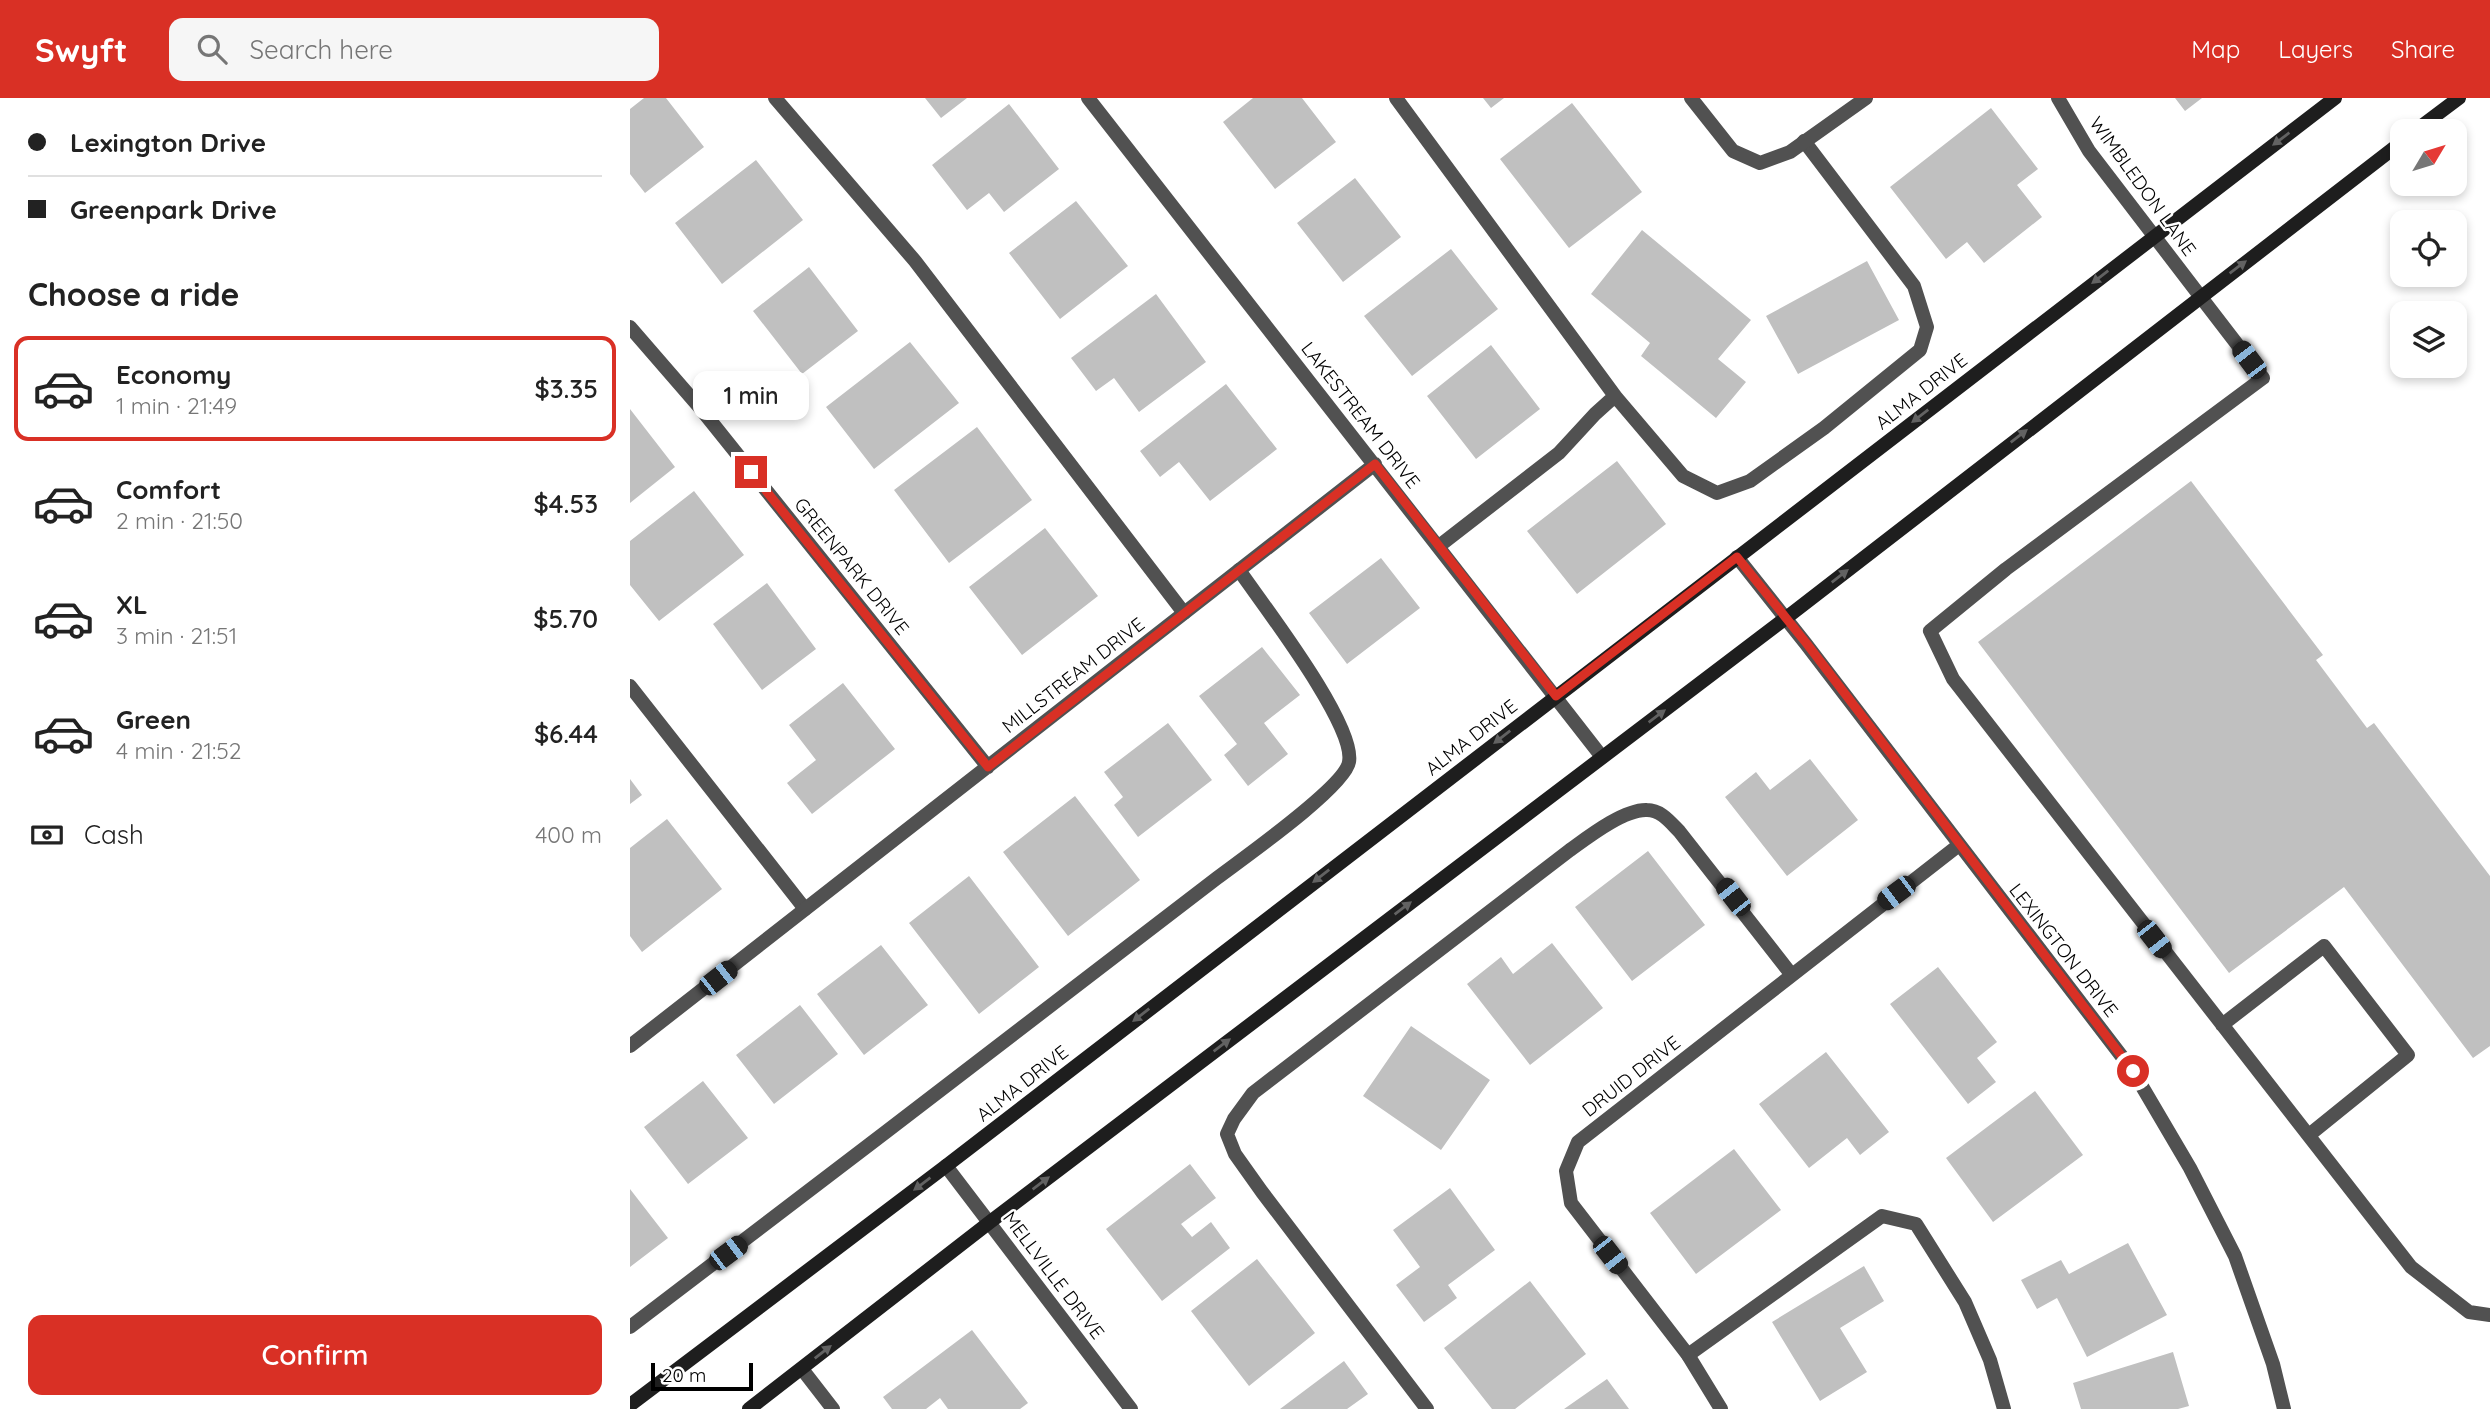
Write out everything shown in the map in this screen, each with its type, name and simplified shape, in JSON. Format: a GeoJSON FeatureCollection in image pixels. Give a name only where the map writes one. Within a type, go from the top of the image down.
{"type":"FeatureCollection","features":[{"type":"Feature","properties":{"kind":"main road","name":"ALMA DRIVE"},"geometry":{"type":"LineString","coordinates":[[630,1405],[946,1166],[2335,98]]}},
{"type":"Feature","properties":{"kind":"main road"},"geometry":{"type":"LineString","coordinates":[[2431,119],[2459,98]]}},
{"type":"Feature","properties":{"kind":"main road"},"geometry":{"type":"LineString","coordinates":[[749,1409],[990,1222],[1786,618],[2390,151]]}},
{"type":"Feature","properties":{"kind":"street"},"geometry":{"type":"LineString","coordinates":[[775,98],[915,261],[1184,613]]}},
{"type":"Feature","properties":{"kind":"street","name":"LAKESTREAM DRIVE"},"geometry":{"type":"LineString","coordinates":[[1088,98],[1602,757]]}},
{"type":"Feature","properties":{"kind":"street"},"geometry":{"type":"LineString","coordinates":[[1396,98],[1615,396],[1683,476],[1717,493],[1750,481],[1824,428],[1920,350],[1927,327],[1914,286],[1804,141]]}},
{"type":"Feature","properties":{"kind":"street"},"geometry":{"type":"LineString","coordinates":[[1691,98],[1733,151],[1760,163],[1790,152],[1866,98]]}},
{"type":"Feature","properties":{"kind":"street","name":"WIMBLEDON LANE"},"geometry":{"type":"LineString","coordinates":[[2058,98],[2089,151],[2263,378],[2006,569],[1930,631],[1953,679],[2222,1025]]}},
{"type":"Feature","properties":{"kind":"street","name":"GREENPARK DRIVE"},"geometry":{"type":"LineString","coordinates":[[630,327],[701,409],[988,767]]}},
{"type":"Feature","properties":{"kind":"street"},"geometry":{"type":"LineString","coordinates":[[1439,546],[1559,453],[1594,414],[1615,396]]}},
{"type":"Feature","properties":{"kind":"street","name":"MILLSTREAM DRIVE"},"geometry":{"type":"LineString","coordinates":[[630,1046],[1375,464]]}},
{"type":"Feature","properties":{"kind":"street","name":"LEXINGTON DRIVE"},"geometry":{"type":"LineString","coordinates":[[1737,557],[2133,1071],[2190,1168],[2235,1256],[2273,1364],[2284,1409]]}},
{"type":"Feature","properties":{"kind":"street"},"geometry":{"type":"LineString","coordinates":[[630,1327],[1005,1042],[1341,779],[1349,762],[1347,738],[1333,708],[1239,570]]}},
{"type":"Feature","properties":{"kind":"street"},"geometry":{"type":"LineString","coordinates":[[630,686],[805,909]]}},
{"type":"Feature","properties":{"kind":"street"},"geometry":{"type":"LineString","coordinates":[[1427,1409],[1235,1154],[1227,1134],[1234,1119],[1253,1093],[1570,850],[1618,819],[1648,810],[1664,816],[1679,831],[1791,974]]}},
{"type":"Feature","properties":{"kind":"street","name":"DRUID DRIVE"},"geometry":{"type":"LineString","coordinates":[[1721,1409],[1688,1356],[1571,1203],[1566,1171],[1578,1142],[1959,845]]}},
{"type":"Feature","properties":{"kind":"street"},"geometry":{"type":"LineString","coordinates":[[2309,1135],[2408,1055],[2324,946],[2222,1025],[2411,1267],[2469,1312],[2490,1315]]}},
{"type":"Feature","properties":{"kind":"street","name":"MELLVILLE DRIVE"},"geometry":{"type":"LineString","coordinates":[[946,1166],[1131,1409]]}},
{"type":"Feature","properties":{"kind":"street"},"geometry":{"type":"LineString","coordinates":[[1688,1356],[1882,1216],[1916,1224],[1965,1302],[1990,1360],[2004,1409]]}},
{"type":"Feature","properties":{"kind":"street"},"geometry":{"type":"LineString","coordinates":[[802,1369],[833,1409]]}},
{"type":"Feature","properties":{"kind":"building"},"geometry":{"type":"Polygon","coordinates":[[[644,98],[666,98],[704,147],[645,193],[630,174],[630,109],[644,98]]]}},
{"type":"Feature","properties":{"kind":"building"},"geometry":{"type":"Polygon","coordinates":[[[925,98],[967,98],[941,118],[925,98]]]}},
{"type":"Feature","properties":{"kind":"building"},"geometry":{"type":"Polygon","coordinates":[[[1253,98],[1302,98],[1336,142],[1275,189],[1223,122],[1253,98]]]}},
{"type":"Feature","properties":{"kind":"building"},"geometry":{"type":"Polygon","coordinates":[[[1483,98],[1504,98],[1491,108],[1483,98]]]}},
{"type":"Feature","properties":{"kind":"building"},"geometry":{"type":"Polygon","coordinates":[[[2175,98],[2202,98],[2185,111],[2175,98]]]}},
{"type":"Feature","properties":{"kind":"building"},"geometry":{"type":"Polygon","coordinates":[[[1572,103],[1642,192],[1569,248],[1500,159],[1572,103]]]}},
{"type":"Feature","properties":{"kind":"building"},"geometry":{"type":"Polygon","coordinates":[[[1009,104],[1059,169],[1004,212],[989,193],[967,210],[932,165],[1009,104]]]}},
{"type":"Feature","properties":{"kind":"building"},"geometry":{"type":"Polygon","coordinates":[[[1991,108],[2038,169],[2017,185],[2042,217],[1984,263],[1967,242],[1946,259],[1890,187],[1991,108]]]}},
{"type":"Feature","properties":{"kind":"building"},"geometry":{"type":"Polygon","coordinates":[[[756,160],[803,220],[722,284],[675,223],[756,160]]]}},
{"type":"Feature","properties":{"kind":"building"},"geometry":{"type":"Polygon","coordinates":[[[1355,178],[1401,237],[1343,282],[1297,223],[1355,178]]]}},
{"type":"Feature","properties":{"kind":"building"},"geometry":{"type":"Polygon","coordinates":[[[1076,201],[1128,266],[1060,319],[1009,253],[1076,201]]]}},
{"type":"Feature","properties":{"kind":"building"},"geometry":{"type":"Polygon","coordinates":[[[1642,230],[1751,320],[1718,359],[1746,382],[1716,418],[1641,356],[1650,343],[1591,294],[1642,230]]]}},
{"type":"Feature","properties":{"kind":"building"},"geometry":{"type":"Polygon","coordinates":[[[1451,249],[1498,309],[1412,376],[1364,316],[1451,249]]]}},
{"type":"Feature","properties":{"kind":"building"},"geometry":{"type":"Polygon","coordinates":[[[1867,261],[1899,320],[1798,374],[1766,316],[1867,261]]]}},
{"type":"Feature","properties":{"kind":"building"},"geometry":{"type":"Polygon","coordinates":[[[809,267],[858,331],[802,374],[753,311],[809,267]]]}},
{"type":"Feature","properties":{"kind":"building"},"geometry":{"type":"Polygon","coordinates":[[[1156,294],[1206,362],[1139,412],[1114,378],[1096,391],[1071,358],[1156,294]]]}},
{"type":"Feature","properties":{"kind":"building"},"geometry":{"type":"Polygon","coordinates":[[[910,342],[959,403],[874,469],[826,407],[910,342]]]}},
{"type":"Feature","properties":{"kind":"building"},"geometry":{"type":"Polygon","coordinates":[[[1491,345],[1540,409],[1476,459],[1427,396],[1491,345]]]}},
{"type":"Feature","properties":{"kind":"building"},"geometry":{"type":"Polygon","coordinates":[[[1226,384],[1277,449],[1210,501],[1179,462],[1160,477],[1140,451],[1226,384]]]}},
{"type":"Feature","properties":{"kind":"building"},"geometry":{"type":"Polygon","coordinates":[[[630,409],[675,467],[630,503],[630,409]]]}},
{"type":"Feature","properties":{"kind":"building"},"geometry":{"type":"Polygon","coordinates":[[[977,427],[1032,500],[949,563],[894,490],[977,427]]]}},
{"type":"Feature","properties":{"kind":"building"},"geometry":{"type":"Polygon","coordinates":[[[1617,461],[1666,524],[1577,594],[1527,531],[1617,461]]]}},
{"type":"Feature","properties":{"kind":"building"},"geometry":{"type":"Polygon","coordinates":[[[2191,481],[2323,655],[2316,660],[2367,728],[2374,723],[2490,876],[2490,1046],[2473,1058],[2344,887],[2229,973],[1978,642],[2191,481]]]}},
{"type":"Feature","properties":{"kind":"building"},"geometry":{"type":"Polygon","coordinates":[[[694,491],[744,555],[659,621],[630,585],[630,541],[694,491]]]}},
{"type":"Feature","properties":{"kind":"building"},"geometry":{"type":"Polygon","coordinates":[[[1045,528],[1098,596],[1022,655],[969,587],[1045,528]]]}},
{"type":"Feature","properties":{"kind":"building"},"geometry":{"type":"Polygon","coordinates":[[[1381,558],[1420,608],[1347,664],[1309,613],[1381,558]]]}},
{"type":"Feature","properties":{"kind":"building"},"geometry":{"type":"Polygon","coordinates":[[[767,583],[816,649],[762,690],[713,624],[767,583]]]}},
{"type":"Feature","properties":{"kind":"building"},"geometry":{"type":"Polygon","coordinates":[[[1262,647],[1300,695],[1264,723],[1288,754],[1248,786],[1224,755],[1237,744],[1199,696],[1262,647]]]}},
{"type":"Feature","properties":{"kind":"building"},"geometry":{"type":"Polygon","coordinates":[[[843,683],[895,749],[812,814],[787,783],[816,760],[789,725],[843,683]]]}},
{"type":"Feature","properties":{"kind":"building"},"geometry":{"type":"Polygon","coordinates":[[[1168,723],[1212,780],[1138,837],[1114,805],[1123,797],[1104,772],[1168,723]]]}},
{"type":"Feature","properties":{"kind":"building"},"geometry":{"type":"Polygon","coordinates":[[[1810,759],[1858,820],[1787,876],[1725,797],[1756,772],[1770,790],[1810,759]]]}},
{"type":"Feature","properties":{"kind":"building"},"geometry":{"type":"Polygon","coordinates":[[[630,779],[642,795],[630,804],[630,779]]]}},
{"type":"Feature","properties":{"kind":"building"},"geometry":{"type":"Polygon","coordinates":[[[1075,796],[1140,880],[1068,936],[1003,852],[1075,796]]]}},
{"type":"Feature","properties":{"kind":"building"},"geometry":{"type":"Polygon","coordinates":[[[667,819],[722,889],[642,952],[630,936],[630,848],[667,819]]]}},
{"type":"Feature","properties":{"kind":"building"},"geometry":{"type":"Polygon","coordinates":[[[1648,851],[1705,925],[1632,981],[1575,907],[1648,851]]]}},
{"type":"Feature","properties":{"kind":"building"},"geometry":{"type":"Polygon","coordinates":[[[969,876],[1039,967],[979,1014],[909,923],[969,876]]]}},
{"type":"Feature","properties":{"kind":"building"},"geometry":{"type":"Polygon","coordinates":[[[1552,943],[1603,1008],[1530,1065],[1467,984],[1501,957],[1513,974],[1552,943]]]}},
{"type":"Feature","properties":{"kind":"building"},"geometry":{"type":"Polygon","coordinates":[[[881,945],[928,1005],[864,1055],[817,994],[881,945]]]}},
{"type":"Feature","properties":{"kind":"building"},"geometry":{"type":"Polygon","coordinates":[[[1938,967],[1997,1042],[1977,1058],[1996,1082],[1968,1104],[1890,1004],[1938,967]]]}},
{"type":"Feature","properties":{"kind":"building"},"geometry":{"type":"Polygon","coordinates":[[[800,1005],[838,1054],[774,1104],[736,1055],[800,1005]]]}},
{"type":"Feature","properties":{"kind":"building"},"geometry":{"type":"Polygon","coordinates":[[[1411,1026],[1490,1080],[1441,1150],[1363,1096],[1411,1026]]]}},
{"type":"Feature","properties":{"kind":"building"},"geometry":{"type":"Polygon","coordinates":[[[1826,1052],[1889,1132],[1860,1155],[1847,1138],[1809,1168],[1759,1104],[1826,1052]]]}},
{"type":"Feature","properties":{"kind":"building"},"geometry":{"type":"Polygon","coordinates":[[[703,1081],[748,1138],[688,1184],[644,1127],[703,1081]]]}},
{"type":"Feature","properties":{"kind":"building"},"geometry":{"type":"Polygon","coordinates":[[[2035,1091],[2083,1155],[1993,1222],[1946,1158],[2035,1091]]]}},
{"type":"Feature","properties":{"kind":"building"},"geometry":{"type":"Polygon","coordinates":[[[1734,1149],[1781,1210],[1696,1274],[1650,1213],[1734,1149]]]}},
{"type":"Feature","properties":{"kind":"building"},"geometry":{"type":"Polygon","coordinates":[[[1190,1164],[1216,1198],[1181,1224],[1192,1237],[1211,1222],[1230,1248],[1162,1301],[1106,1229],[1190,1164]]]}},
{"type":"Feature","properties":{"kind":"building"},"geometry":{"type":"Polygon","coordinates":[[[1450,1188],[1495,1250],[1448,1285],[1457,1298],[1424,1322],[1396,1285],[1420,1267],[1393,1230],[1450,1188]]]}},
{"type":"Feature","properties":{"kind":"building"},"geometry":{"type":"Polygon","coordinates":[[[630,1189],[668,1238],[630,1267],[630,1189]]]}},
{"type":"Feature","properties":{"kind":"building"},"geometry":{"type":"Polygon","coordinates":[[[2128,1243],[2167,1315],[2087,1357],[2057,1298],[2037,1309],[2021,1280],[2061,1260],[2069,1274],[2128,1243]]]}},
{"type":"Feature","properties":{"kind":"building"},"geometry":{"type":"Polygon","coordinates":[[[1257,1259],[1315,1333],[1249,1386],[1191,1311],[1257,1259]]]}},
{"type":"Feature","properties":{"kind":"building"},"geometry":{"type":"Polygon","coordinates":[[[1864,1266],[1884,1301],[1840,1328],[1867,1372],[1820,1401],[1772,1322],[1864,1266]]]}},
{"type":"Feature","properties":{"kind":"building"},"geometry":{"type":"Polygon","coordinates":[[[1530,1281],[1586,1354],[1515,1409],[1492,1409],[1444,1348],[1530,1281]]]}},
{"type":"Feature","properties":{"kind":"building"},"geometry":{"type":"Polygon","coordinates":[[[972,1330],[1028,1403],[1020,1409],[948,1409],[940,1398],[926,1409],[892,1409],[883,1397],[972,1330]]]}},
{"type":"Feature","properties":{"kind":"building"},"geometry":{"type":"Polygon","coordinates":[[[2173,1352],[2189,1406],[2178,1409],[2081,1409],[2073,1383],[2173,1352]]]}},
{"type":"Feature","properties":{"kind":"building"},"geometry":{"type":"Polygon","coordinates":[[[1344,1361],[1368,1394],[1347,1409],[1280,1409],[1344,1361]]]}},
{"type":"Feature","properties":{"kind":"building"},"geometry":{"type":"Polygon","coordinates":[[[1607,1379],[1629,1409],[1564,1409],[1607,1379]]]}},
{"type":"Feature","properties":{"kind":"route"},"geometry":{"type":"LineString","coordinates":[[751,472],[988,767],[1375,464],[1556,696],[1737,557],[1807,644],[2133,1071]]}}]}
